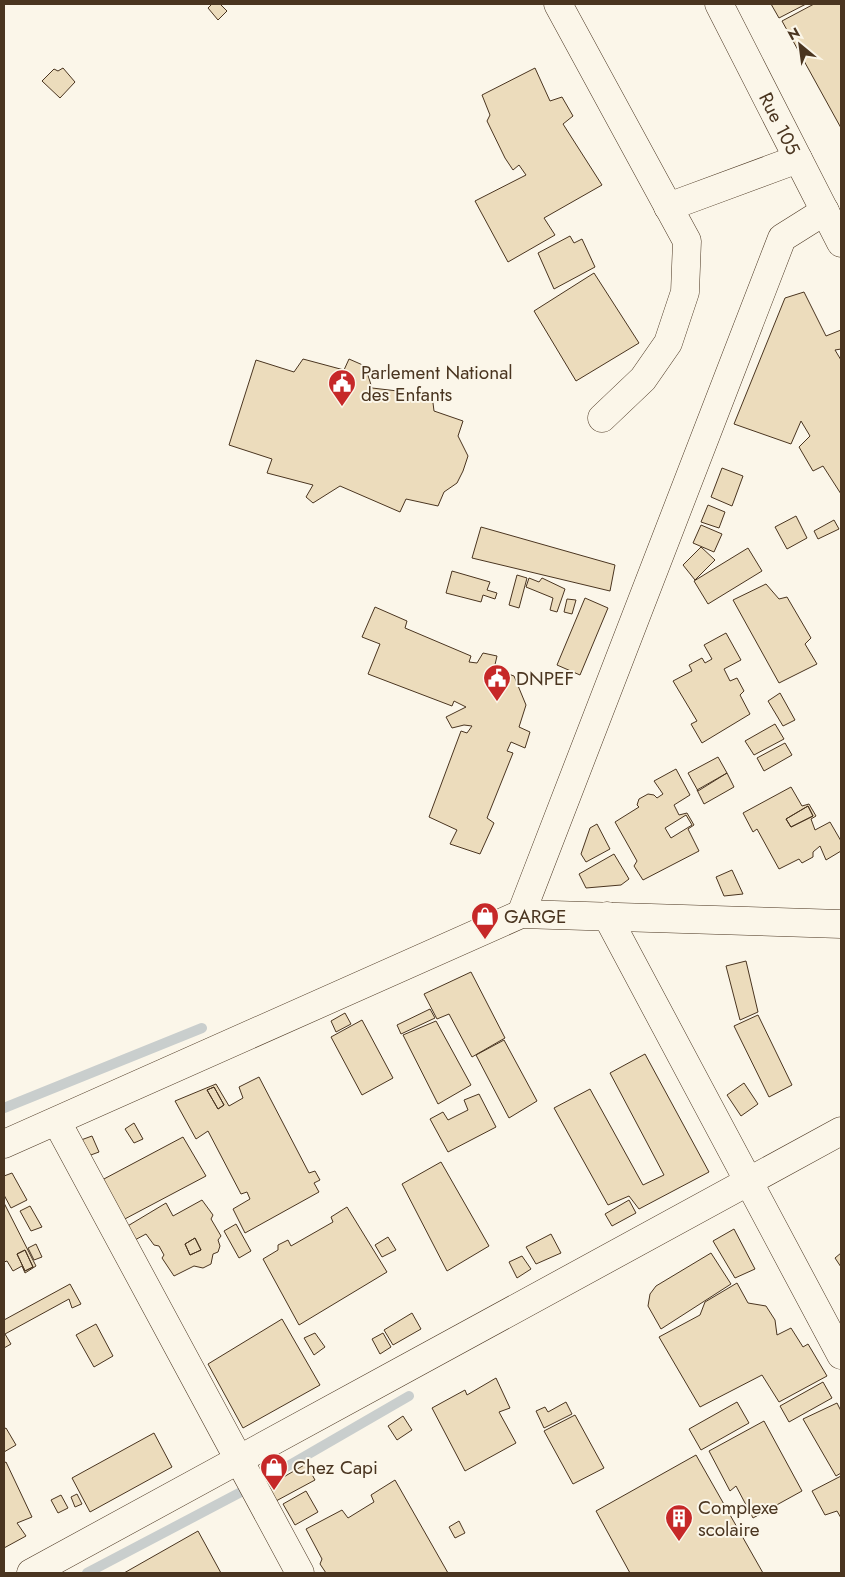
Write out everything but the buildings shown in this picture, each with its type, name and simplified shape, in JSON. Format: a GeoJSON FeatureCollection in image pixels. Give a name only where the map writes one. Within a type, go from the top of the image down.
{"type":"FeatureCollection","features":[{"type":"Feature","properties":{"kind":"street"},"geometry":{"type":"LineString","coordinates":[[558,4],[686,241],[686,292],[668,343],[643,379],[602,418]]}},
{"type":"Feature","properties":{"kind":"street","name":"Rue 105"},"geometry":{"type":"LineString","coordinates":[[719,4],[841,243]]}},
{"type":"Feature","properties":{"kind":"street"},"geometry":{"type":"LineString","coordinates":[[668,207],[798,159]]}},
{"type":"Feature","properties":{"kind":"street"},"geometry":{"type":"LineString","coordinates":[[521,914],[782,238],[825,211]]}},
{"type":"Feature","properties":{"kind":"street"},"geometry":{"type":"LineString","coordinates":[[4,1144],[521,914],[841,924]]}},
{"type":"Feature","properties":{"kind":"street"},"geometry":{"type":"LineString","coordinates":[[607,916],[841,1355]]}},
{"type":"Feature","properties":{"kind":"street"},"geometry":{"type":"LineString","coordinates":[[57,1122],[300,1573]]}},
{"type":"Feature","properties":{"kind":"street"},"geometry":{"type":"LineString","coordinates":[[31,1573],[841,1131]]}},
{"type":"Feature","properties":{"kind":"waterway"},"geometry":{"type":"LineString","coordinates":[[4,1108],[202,1028]]}},
{"type":"Feature","properties":{"kind":"waterway"},"geometry":{"type":"LineString","coordinates":[[87,1573],[262,1481],[409,1396]]}},
{"type":"Feature","properties":{"kind":"place","name":"Parlement National des Enfants"},"geometry":{"type":"Point","coordinates":[342,407]}},
{"type":"Feature","properties":{"kind":"place","name":"DNPEF"},"geometry":{"type":"Point","coordinates":[497,702]}},
{"type":"Feature","properties":{"kind":"place","name":"GARGE"},"geometry":{"type":"Point","coordinates":[485,940]}},
{"type":"Feature","properties":{"kind":"place","name":"Chez Capi"},"geometry":{"type":"Point","coordinates":[274,1491]}},
{"type":"Feature","properties":{"kind":"place","name":"Complexe scolaire"},"geometry":{"type":"Point","coordinates":[679,1542]}}]}
